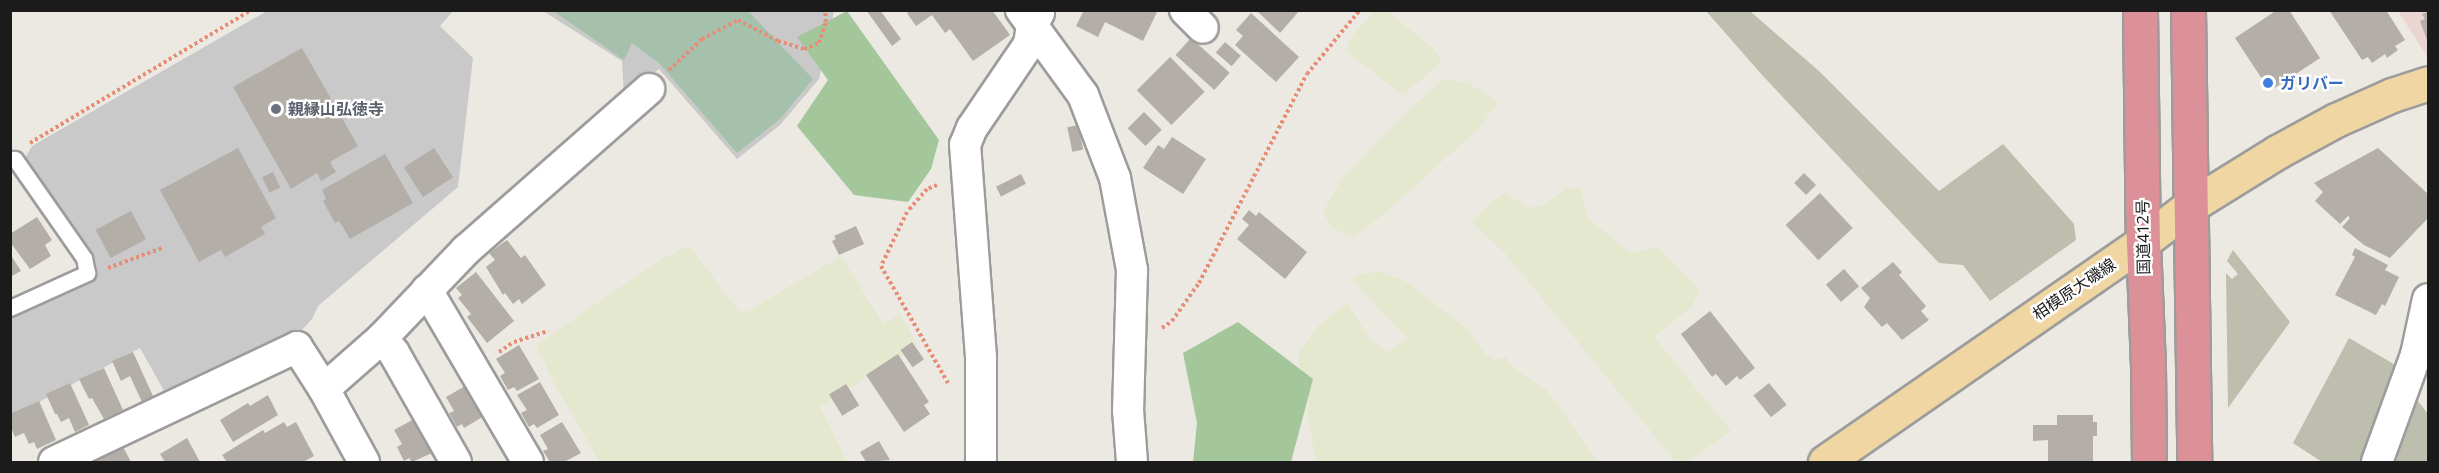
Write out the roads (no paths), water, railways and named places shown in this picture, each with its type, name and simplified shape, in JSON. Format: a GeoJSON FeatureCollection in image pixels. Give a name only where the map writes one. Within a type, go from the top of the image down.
{"type":"FeatureCollection","features":[{"type":"Feature","properties":{"kind":"highway","name":"国道412号"},"geometry":{"type":"LineString","coordinates":[[2140,10],[2149,462]]}},
{"type":"Feature","properties":{"kind":"highway"},"geometry":{"type":"LineString","coordinates":[[2188,10],[2194,462]]}},
{"type":"Feature","properties":{"kind":"main road","name":"相模原大磯線"},"geometry":{"type":"LineString","coordinates":[[1825,462],[2143,242],[2190,206],[2277,152],[2336,120],[2392,95],[2428,83]]}},
{"type":"Feature","properties":{"kind":"street"},"geometry":{"type":"LineString","coordinates":[[981,462],[981,357],[965,145],[972,129],[1029,44],[1031,15]]}},
{"type":"Feature","properties":{"kind":"street"},"geometry":{"type":"LineString","coordinates":[[1031,15],[1083,95],[1114,178],[1132,270],[1128,410],[1132,462]]}},
{"type":"Feature","properties":{"kind":"street"},"geometry":{"type":"LineString","coordinates":[[324,389],[382,338],[466,250],[649,89]]}},
{"type":"Feature","properties":{"kind":"street"},"geometry":{"type":"LineString","coordinates":[[427,290],[528,462]]}},
{"type":"Feature","properties":{"kind":"street"},"geometry":{"type":"LineString","coordinates":[[2377,462],[2416,355],[2428,299]]}},
{"type":"Feature","properties":{"kind":"street"},"geometry":{"type":"LineString","coordinates":[[382,338],[394,353],[456,462]]}},
{"type":"Feature","properties":{"kind":"street"},"geometry":{"type":"LineString","coordinates":[[54,462],[297,346],[324,389],[364,462]]}},
{"type":"Feature","properties":{"kind":"lane"},"geometry":{"type":"LineString","coordinates":[[10,308],[87,273],[84,258],[15,159]]}},
{"type":"Feature","properties":{"kind":"place","name":"ガリバー"},"geometry":{"type":"Point","coordinates":[2268,83]}},
{"type":"Feature","properties":{"kind":"place","name":"親縁山弘徳寺"},"geometry":{"type":"Point","coordinates":[276,109]}}]}
